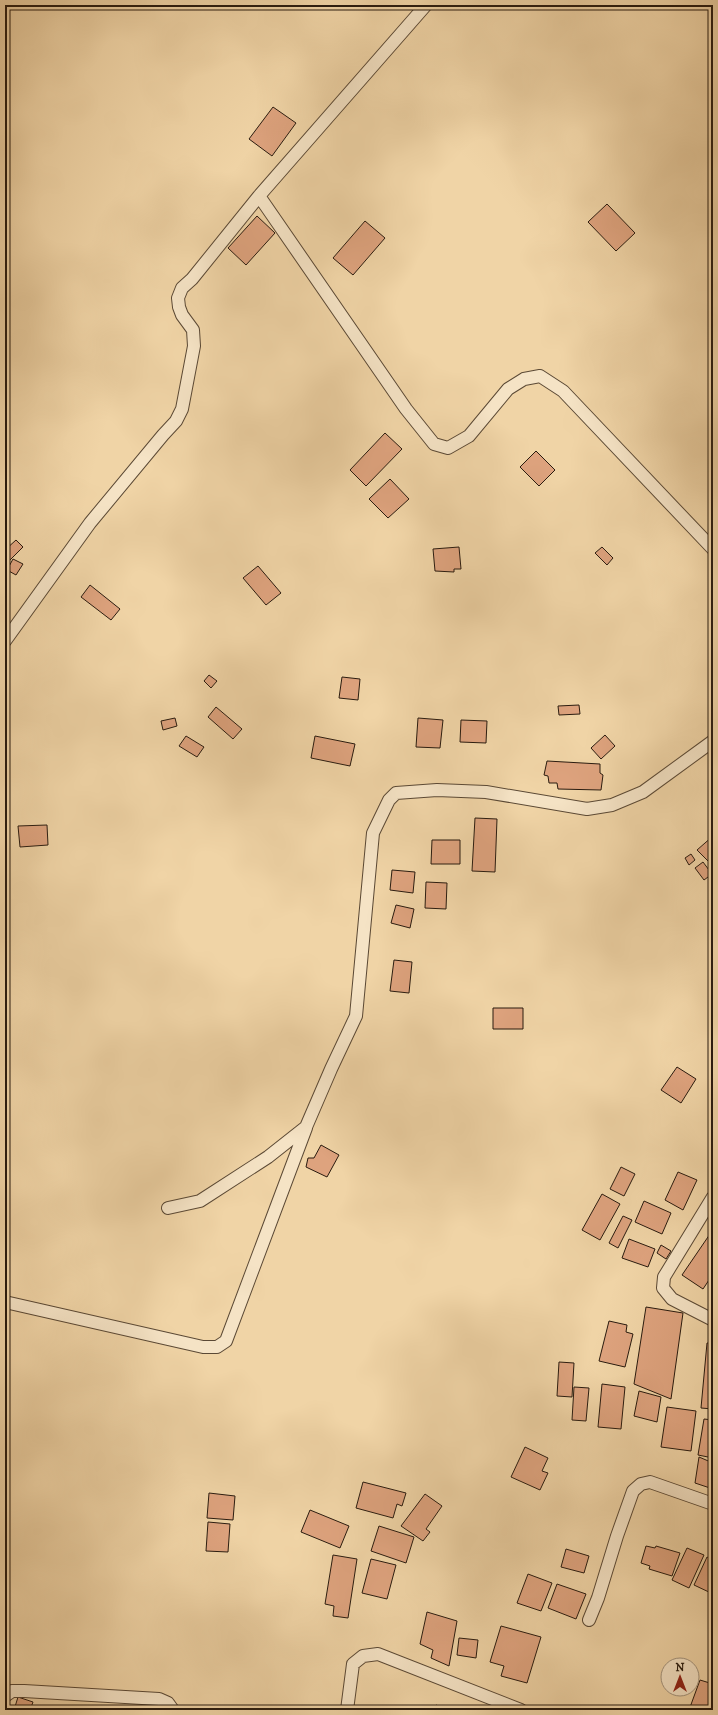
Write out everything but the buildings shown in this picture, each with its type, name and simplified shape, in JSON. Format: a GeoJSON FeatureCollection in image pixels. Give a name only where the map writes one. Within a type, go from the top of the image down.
{"type":"FeatureCollection","features":[{"type":"Feature","properties":{"kind":"street"},"geometry":{"type":"LineString","coordinates":[[5,641],[90,523],[158,440],[176,421],[182,409],[194,346],[193,330],[182,315],[179,307],[178,298],[182,288],[192,279],[259,196],[426,5]]}},
{"type":"Feature","properties":{"kind":"street"},"geometry":{"type":"LineString","coordinates":[[259,196],[406,409],[434,444],[448,448],[469,436],[508,390],[524,379],[540,376],[563,391],[713,549]]}},
{"type":"Feature","properties":{"kind":"street"},"geometry":{"type":"LineString","coordinates":[[5,1302],[203,1347],[218,1347],[226,1341],[306,1127],[356,1016],[373,834],[389,800],[396,793],[437,790],[486,792],[587,809],[612,804],[643,792],[713,741]]}},
{"type":"Feature","properties":{"kind":"street"},"geometry":{"type":"LineString","coordinates":[[168,1208],[200,1201],[268,1157],[306,1127]]}},
{"type":"Feature","properties":{"kind":"street"},"geometry":{"type":"LineString","coordinates":[[713,1198],[664,1276],[662,1288],[672,1299],[713,1320]]}},
{"type":"Feature","properties":{"kind":"street"},"geometry":{"type":"LineString","coordinates":[[589,1620],[598,1598],[617,1536],[633,1491],[641,1484],[650,1482],[668,1487],[713,1504]]}},
{"type":"Feature","properties":{"kind":"street"},"geometry":{"type":"LineString","coordinates":[[347,1710],[354,1664],[363,1656],[378,1654],[521,1710]]}},
{"type":"Feature","properties":{"kind":"street"},"geometry":{"type":"LineString","coordinates":[[5,1696],[12,1691],[24,1691],[159,1699],[168,1703],[173,1710]]}}]}
